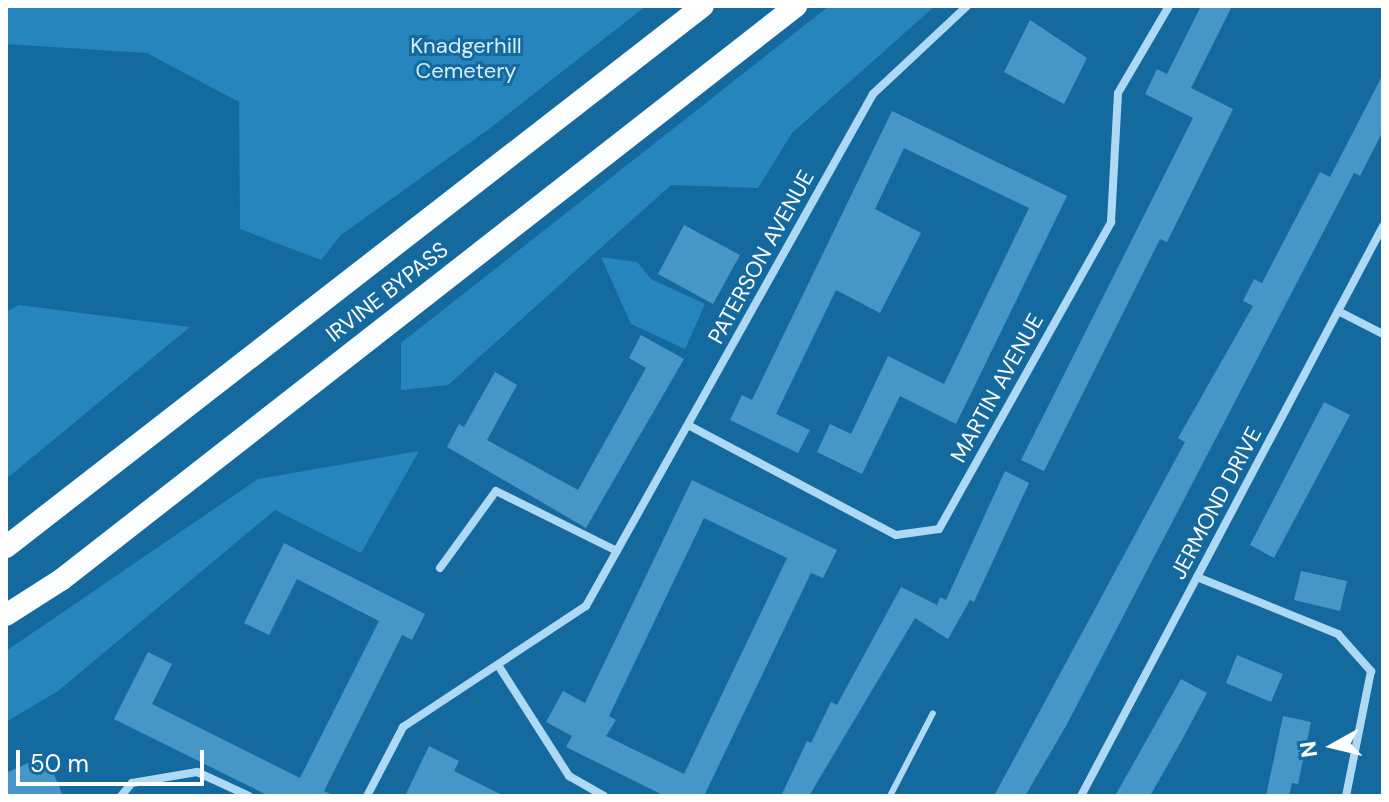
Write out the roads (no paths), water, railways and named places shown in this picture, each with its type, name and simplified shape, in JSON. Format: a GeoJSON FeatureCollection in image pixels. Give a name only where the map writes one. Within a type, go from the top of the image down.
{"type":"FeatureCollection","features":[{"type":"Feature","properties":{"kind":"highway","name":"IRVINE BYPASS"},"geometry":{"type":"LineString","coordinates":[[6,547],[703,6]]}},
{"type":"Feature","properties":{"kind":"highway","name":"IRVINE BYPASS"},"geometry":{"type":"LineString","coordinates":[[6,615],[61,580],[796,6]]}},
{"type":"Feature","properties":{"kind":"street","name":"PATERSON AVENUE"},"geometry":{"type":"LineString","coordinates":[[367,796],[403,727],[586,606],[873,94],[967,6]]}},
{"type":"Feature","properties":{"kind":"street","name":"MARTIN AVENUE"},"geometry":{"type":"LineString","coordinates":[[688,425],[896,535],[939,529],[1111,222],[1118,93],[1169,6]]}},
{"type":"Feature","properties":{"kind":"street","name":"JERMOND DRIVE"},"geometry":{"type":"LineString","coordinates":[[1081,796],[1383,226]]}},
{"type":"Feature","properties":{"kind":"street"},"geometry":{"type":"LineString","coordinates":[[1338,311],[1383,334]]}},
{"type":"Feature","properties":{"kind":"street"},"geometry":{"type":"LineString","coordinates":[[440,568],[496,491],[617,551]]}},
{"type":"Feature","properties":{"kind":"street"},"geometry":{"type":"LineString","coordinates":[[1197,577],[1338,634],[1371,671],[1346,796]]}},
{"type":"Feature","properties":{"kind":"street"},"geometry":{"type":"LineString","coordinates":[[498,665],[569,776],[604,796]]}},
{"type":"Feature","properties":{"kind":"street"},"geometry":{"type":"LineString","coordinates":[[121,796],[132,783],[197,772],[249,796]]}},
{"type":"Feature","properties":{"kind":"lane"},"geometry":{"type":"LineString","coordinates":[[890,796],[933,713]]}},
{"type":"Feature","properties":{"kind":"park label","name":"Knadgerhill Cemetery"},"geometry":{"type":"Point","coordinates":[466,58]}}]}
